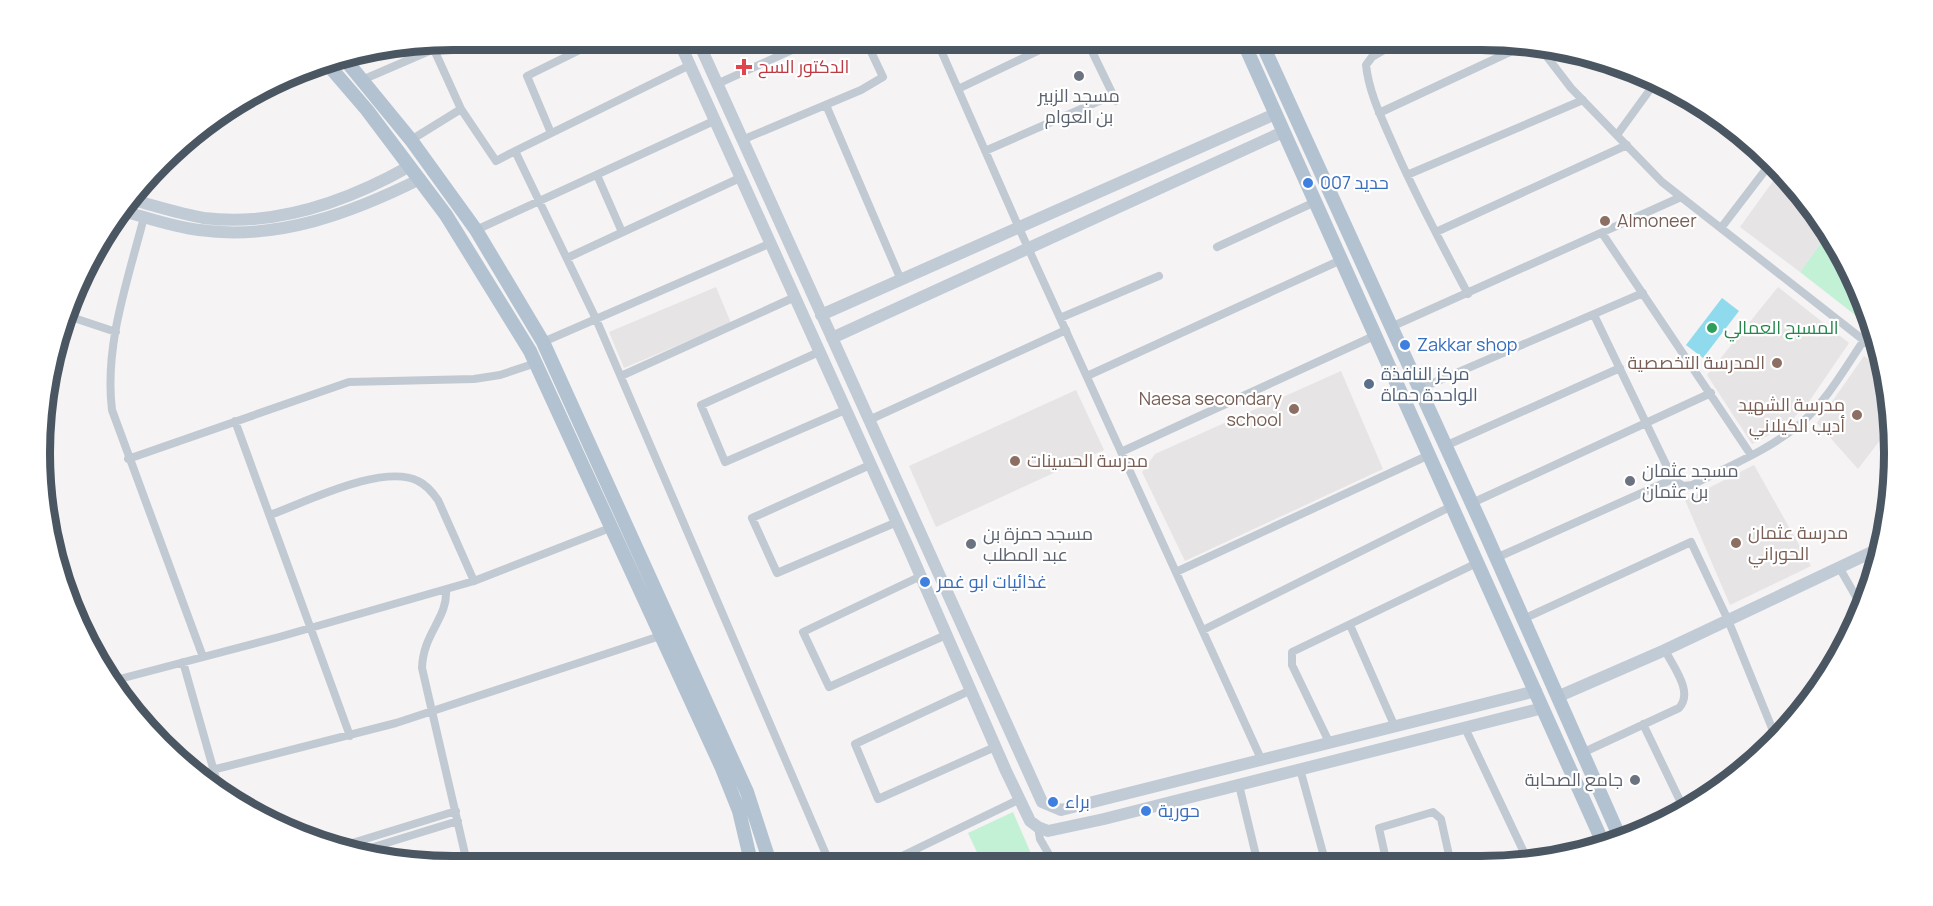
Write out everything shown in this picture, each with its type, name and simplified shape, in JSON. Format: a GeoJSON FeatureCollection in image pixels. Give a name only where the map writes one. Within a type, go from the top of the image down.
{"type":"FeatureCollection","features":[{"type":"Feature","properties":{"kind":"main road"},"geometry":{"type":"LineString","coordinates":[[683,50],[897,522],[995,747],[1030,820],[1038,828],[1048,831],[1543,708]]}},
{"type":"Feature","properties":{"kind":"main road"},"geometry":{"type":"LineString","coordinates":[[702,50],[1042,802],[1061,810],[1536,691]]}},
{"type":"Feature","properties":{"kind":"main road"},"geometry":{"type":"LineString","coordinates":[[1247,50],[1601,838]]}},
{"type":"Feature","properties":{"kind":"main road"},"geometry":{"type":"LineString","coordinates":[[1265,50],[1472,503],[1617,832]]}},
{"type":"Feature","properties":{"kind":"main road"},"geometry":{"type":"LineString","coordinates":[[348,63],[411,140],[476,230],[543,342],[742,782],[768,856]]}},
{"type":"Feature","properties":{"kind":"main road"},"geometry":{"type":"LineString","coordinates":[[331,69],[420,179],[490,282],[536,363],[721,766],[739,812],[750,856]]}},
{"type":"Feature","properties":{"kind":"main road"},"geometry":{"type":"LineString","coordinates":[[821,315],[1019,228],[1273,108],[1286,96]]}},
{"type":"Feature","properties":{"kind":"main road"},"geometry":{"type":"LineString","coordinates":[[832,338],[1283,132]]}},
{"type":"Feature","properties":{"kind":"main road"},"geometry":{"type":"LineString","coordinates":[[1290,148],[1306,141]]}},
{"type":"Feature","properties":{"kind":"main road"},"geometry":{"type":"LineString","coordinates":[[138,201],[204,218],[278,216],[352,195],[410,166]]}},
{"type":"Feature","properties":{"kind":"main road"},"geometry":{"type":"LineString","coordinates":[[129,213],[200,231],[280,230],[320,221],[357,208],[420,179]]}},
{"type":"Feature","properties":{"kind":"main road"},"geometry":{"type":"LineString","coordinates":[[1440,480],[1456,470]]}},
{"type":"Feature","properties":{"kind":"main road"},"geometry":{"type":"LineString","coordinates":[[1557,697],[1665,650],[1871,552]]}},
{"type":"Feature","properties":{"kind":"main road"},"geometry":{"type":"LineString","coordinates":[[1526,670],[1542,661]]}},
{"type":"Feature","properties":{"kind":"main road"},"geometry":{"type":"LineString","coordinates":[[1580,789],[1594,781]]}},
{"type":"Feature","properties":{"kind":"street"},"geometry":{"type":"LineString","coordinates":[[362,80],[424,50]]}},
{"type":"Feature","properties":{"kind":"street"},"geometry":{"type":"LineString","coordinates":[[435,50],[461,109],[496,160],[690,65]]}},
{"type":"Feature","properties":{"kind":"street"},"geometry":{"type":"LineString","coordinates":[[551,133],[527,76],[580,50]]}},
{"type":"Feature","properties":{"kind":"street"},"geometry":{"type":"LineString","coordinates":[[717,84],[792,50]]}},
{"type":"Feature","properties":{"kind":"street"},"geometry":{"type":"LineString","coordinates":[[742,140],[826,105],[883,77],[870,50]]}},
{"type":"Feature","properties":{"kind":"street"},"geometry":{"type":"LineString","coordinates":[[941,50],[1019,228],[1262,761]]}},
{"type":"Feature","properties":{"kind":"street"},"geometry":{"type":"LineString","coordinates":[[958,89],[1040,50]]}},
{"type":"Feature","properties":{"kind":"street"},"geometry":{"type":"LineString","coordinates":[[985,151],[1114,98],[1091,50]]}},
{"type":"Feature","properties":{"kind":"street"},"geometry":{"type":"LineString","coordinates":[[1384,50],[1372,57],[1366,65],[1379,113],[1407,175],[1468,294]]}},
{"type":"Feature","properties":{"kind":"street"},"geometry":{"type":"LineString","coordinates":[[1379,113],[1513,51]]}},
{"type":"Feature","properties":{"kind":"street"},"geometry":{"type":"LineString","coordinates":[[1546,55],[1583,100],[1662,182],[1868,344]]}},
{"type":"Feature","properties":{"kind":"street"},"geometry":{"type":"LineString","coordinates":[[1617,135],[1651,88]]}},
{"type":"Feature","properties":{"kind":"street"},"geometry":{"type":"LineString","coordinates":[[1407,175],[1583,100]]}},
{"type":"Feature","properties":{"kind":"street"},"geometry":{"type":"LineString","coordinates":[[826,105],[901,280]]}},
{"type":"Feature","properties":{"kind":"street"},"geometry":{"type":"LineString","coordinates":[[411,140],[461,109]]}},
{"type":"Feature","properties":{"kind":"street"},"geometry":{"type":"LineString","coordinates":[[476,230],[716,120]]}},
{"type":"Feature","properties":{"kind":"street"},"geometry":{"type":"LineString","coordinates":[[1436,232],[1627,145]]}},
{"type":"Feature","properties":{"kind":"street"},"geometry":{"type":"LineString","coordinates":[[515,151],[596,319],[827,856]]}},
{"type":"Feature","properties":{"kind":"street"},"geometry":{"type":"LineString","coordinates":[[1721,228],[1766,169]]}},
{"type":"Feature","properties":{"kind":"street"},"geometry":{"type":"LineString","coordinates":[[597,175],[622,232]]}},
{"type":"Feature","properties":{"kind":"street"},"geometry":{"type":"LineString","coordinates":[[567,258],[742,177]]}},
{"type":"Feature","properties":{"kind":"street"},"geometry":{"type":"LineString","coordinates":[[1391,327],[1682,197]]}},
{"type":"Feature","properties":{"kind":"street"},"geometry":{"type":"LineString","coordinates":[[1217,247],[1315,202]]}},
{"type":"Feature","properties":{"kind":"street"},"geometry":{"type":"LineString","coordinates":[[144,217],[110,356],[109,383],[112,410],[128,459],[203,657]]}},
{"type":"Feature","properties":{"kind":"street"},"geometry":{"type":"LineString","coordinates":[[1602,233],[1712,393],[1751,455]]}},
{"type":"Feature","properties":{"kind":"street"},"geometry":{"type":"LineString","coordinates":[[543,342],[771,243]]}},
{"type":"Feature","properties":{"kind":"street"},"geometry":{"type":"LineString","coordinates":[[1087,376],[1341,260]]}},
{"type":"Feature","properties":{"kind":"street"},"geometry":{"type":"LineString","coordinates":[[1060,318],[1159,276]]}},
{"type":"Feature","properties":{"kind":"street"},"geometry":{"type":"LineString","coordinates":[[1419,389],[1643,293]]}},
{"type":"Feature","properties":{"kind":"street"},"geometry":{"type":"LineString","coordinates":[[621,376],[795,297]]}},
{"type":"Feature","properties":{"kind":"street"},"geometry":{"type":"LineString","coordinates":[[1594,315],[1673,479],[1683,486],[1692,485],[1778,441],[1802,423],[1832,387],[1864,340]]}},
{"type":"Feature","properties":{"kind":"street"},"geometry":{"type":"LineString","coordinates":[[73,318],[116,332]]}},
{"type":"Feature","properties":{"kind":"street"},"geometry":{"type":"LineString","coordinates":[[869,420],[1066,330]]}},
{"type":"Feature","properties":{"kind":"street"},"geometry":{"type":"LineString","coordinates":[[1121,452],[1374,336]]}},
{"type":"Feature","properties":{"kind":"street"},"geometry":{"type":"LineString","coordinates":[[819,352],[701,405],[725,462],[845,410]]}},
{"type":"Feature","properties":{"kind":"street"},"geometry":{"type":"LineString","coordinates":[[128,459],[349,382],[474,379],[500,375],[536,363]]}},
{"type":"Feature","properties":{"kind":"street"},"geometry":{"type":"LineString","coordinates":[[1445,446],[1620,369]]}},
{"type":"Feature","properties":{"kind":"street"},"geometry":{"type":"LineString","coordinates":[[1472,503],[1712,393]]}},
{"type":"Feature","properties":{"kind":"street"},"geometry":{"type":"LineString","coordinates":[[235,421],[350,736]]}},
{"type":"Feature","properties":{"kind":"street"},"geometry":{"type":"LineString","coordinates":[[1176,572],[1429,455]]}},
{"type":"Feature","properties":{"kind":"street"},"geometry":{"type":"LineString","coordinates":[[870,465],[752,518],[777,573],[897,522]]}},
{"type":"Feature","properties":{"kind":"street"},"geometry":{"type":"LineString","coordinates":[[270,515],[371,479],[402,477],[418,480],[431,490],[438,500],[474,581]]}},
{"type":"Feature","properties":{"kind":"street"},"geometry":{"type":"LineString","coordinates":[[1496,558],[1673,479]]}},
{"type":"Feature","properties":{"kind":"street"},"geometry":{"type":"LineString","coordinates":[[1203,630],[1452,506]]}},
{"type":"Feature","properties":{"kind":"street"},"geometry":{"type":"LineString","coordinates":[[119,679],[446,590],[610,528]]}},
{"type":"Feature","properties":{"kind":"street"},"geometry":{"type":"LineString","coordinates":[[1523,619],[1692,542],[1728,620],[1773,730]]}},
{"type":"Feature","properties":{"kind":"street"},"geometry":{"type":"LineString","coordinates":[[1330,744],[1292,665],[1292,652],[1477,563]]}},
{"type":"Feature","properties":{"kind":"street"},"geometry":{"type":"LineString","coordinates":[[1839,567],[1857,598]]}},
{"type":"Feature","properties":{"kind":"street"},"geometry":{"type":"LineString","coordinates":[[921,576],[803,632],[828,687],[946,635]]}},
{"type":"Feature","properties":{"kind":"street"},"geometry":{"type":"LineString","coordinates":[[446,590],[445,608],[427,639],[423,656],[423,675],[466,856]]}},
{"type":"Feature","properties":{"kind":"street"},"geometry":{"type":"LineString","coordinates":[[1350,625],[1395,727]]}},
{"type":"Feature","properties":{"kind":"street"},"geometry":{"type":"LineString","coordinates":[[213,770],[350,736],[432,712],[660,636]]}},
{"type":"Feature","properties":{"kind":"street"},"geometry":{"type":"LineString","coordinates":[[1582,753],[1679,708],[1685,702],[1687,693],[1665,650]]}},
{"type":"Feature","properties":{"kind":"street"},"geometry":{"type":"LineString","coordinates":[[183,662],[216,779]]}},
{"type":"Feature","properties":{"kind":"street"},"geometry":{"type":"LineString","coordinates":[[970,690],[855,744],[878,799],[995,747]]}},
{"type":"Feature","properties":{"kind":"street"},"geometry":{"type":"LineString","coordinates":[[1643,724],[1681,803]]}},
{"type":"Feature","properties":{"kind":"street"},"geometry":{"type":"LineString","coordinates":[[1464,728],[1525,854]]}},
{"type":"Feature","properties":{"kind":"street"},"geometry":{"type":"LineString","coordinates":[[1300,770],[1324,856]]}},
{"type":"Feature","properties":{"kind":"street"},"geometry":{"type":"LineString","coordinates":[[1239,785],[1256,856]]}},
{"type":"Feature","properties":{"kind":"street"},"geometry":{"type":"LineString","coordinates":[[904,856],[1020,799]]}},
{"type":"Feature","properties":{"kind":"street"},"geometry":{"type":"LineString","coordinates":[[1385,856],[1379,828],[1433,812],[1441,819],[1449,856]]}},
{"type":"Feature","properties":{"kind":"street"},"geometry":{"type":"LineString","coordinates":[[352,844],[457,816]]}},
{"type":"Feature","properties":{"kind":"street"},"geometry":{"type":"LineString","coordinates":[[369,848],[457,816]]}},
{"type":"Feature","properties":{"kind":"street"},"geometry":{"type":"LineString","coordinates":[[1038,828],[1040,839],[1050,856]]}},
{"type":"Feature","properties":{"kind":"shaded area"},"geometry":{"type":"Polygon","coordinates":[[[1775,178],[1800,207],[1823,241],[1800,272],[1740,227],[1775,178]]]}},
{"type":"Feature","properties":{"kind":"shaded area"},"geometry":{"type":"Polygon","coordinates":[[[716,287],[731,323],[624,368],[609,332],[716,287]]]}},
{"type":"Feature","properties":{"kind":"shaded area"},"geometry":{"type":"Polygon","coordinates":[[[1778,287],[1849,343],[1808,403],[1786,426],[1752,444],[1707,375],[1778,287]]]}},
{"type":"Feature","properties":{"kind":"shaded area"},"geometry":{"type":"Polygon","coordinates":[[[1864,356],[1873,363],[1883,436],[1858,469],[1817,423],[1864,356]]]}},
{"type":"Feature","properties":{"kind":"shaded area"},"geometry":{"type":"Polygon","coordinates":[[[1341,371],[1383,469],[1185,561],[1142,472],[1155,454],[1341,371]]]}},
{"type":"Feature","properties":{"kind":"shaded area"},"geometry":{"type":"Polygon","coordinates":[[[1076,390],[1104,450],[936,527],[909,466],[1076,390]]]}},
{"type":"Feature","properties":{"kind":"shaded area"},"geometry":{"type":"Polygon","coordinates":[[[1754,465],[1811,566],[1730,605],[1685,500],[1754,465]]]}},
{"type":"Feature","properties":{"kind":"green space"},"geometry":{"type":"Polygon","coordinates":[[[1823,241],[1842,275],[1861,319],[1800,272],[1823,241]]]}},
{"type":"Feature","properties":{"kind":"green space"},"geometry":{"type":"Polygon","coordinates":[[[1013,812],[1032,856],[979,856],[968,833],[1013,812]]]}},
{"type":"Feature","properties":{"kind":"water","name":"المسبح العمالي"},"geometry":{"type":"Polygon","coordinates":[[[1722,298],[1739,311],[1703,358],[1686,345],[1722,298]]]}},
{"type":"Feature","properties":{"kind":"place","name":"الدكتور السح"},"geometry":{"type":"Point","coordinates":[744,67]}},
{"type":"Feature","properties":{"kind":"place","name":"مسجد الزبير بن العوام"},"geometry":{"type":"Point","coordinates":[1079,76]}},
{"type":"Feature","properties":{"kind":"place","name":"حديد 007"},"geometry":{"type":"Point","coordinates":[1308,183]}},
{"type":"Feature","properties":{"kind":"place","name":"Almoneer"},"geometry":{"type":"Point","coordinates":[1605,221]}},
{"type":"Feature","properties":{"kind":"place","name":"المسبح العمالي"},"geometry":{"type":"Point","coordinates":[1712,328]}},
{"type":"Feature","properties":{"kind":"place","name":"Zakkar shop"},"geometry":{"type":"Point","coordinates":[1405,345]}},
{"type":"Feature","properties":{"kind":"place","name":"المدرسة التخصصية"},"geometry":{"type":"Point","coordinates":[1777,363]}},
{"type":"Feature","properties":{"kind":"place","name":"مركز النافذة الواحدة حماة"},"geometry":{"type":"Point","coordinates":[1369,384]}},
{"type":"Feature","properties":{"kind":"place","name":"Naesa secondary school"},"geometry":{"type":"Point","coordinates":[1294,409]}},
{"type":"Feature","properties":{"kind":"place","name":"مدرسة الشهيد أديب الكيلاني"},"geometry":{"type":"Point","coordinates":[1857,415]}},
{"type":"Feature","properties":{"kind":"place","name":"مدرسة الحسينات"},"geometry":{"type":"Point","coordinates":[1015,461]}},
{"type":"Feature","properties":{"kind":"place","name":"مسجد عثمان بن عثمان"},"geometry":{"type":"Point","coordinates":[1630,481]}},
{"type":"Feature","properties":{"kind":"place","name":"مدرسة عثمان الحوراني"},"geometry":{"type":"Point","coordinates":[1736,543]}},
{"type":"Feature","properties":{"kind":"place","name":"مسجد حمزة بن عبد المطلب"},"geometry":{"type":"Point","coordinates":[971,544]}},
{"type":"Feature","properties":{"kind":"place","name":"غذائيات ابو غمر"},"geometry":{"type":"Point","coordinates":[925,582]}},
{"type":"Feature","properties":{"kind":"place","name":"جامع الصحابة"},"geometry":{"type":"Point","coordinates":[1635,780]}},
{"type":"Feature","properties":{"kind":"place","name":"براء"},"geometry":{"type":"Point","coordinates":[1053,802]}},
{"type":"Feature","properties":{"kind":"place","name":"حورية"},"geometry":{"type":"Point","coordinates":[1146,811]}}]}
